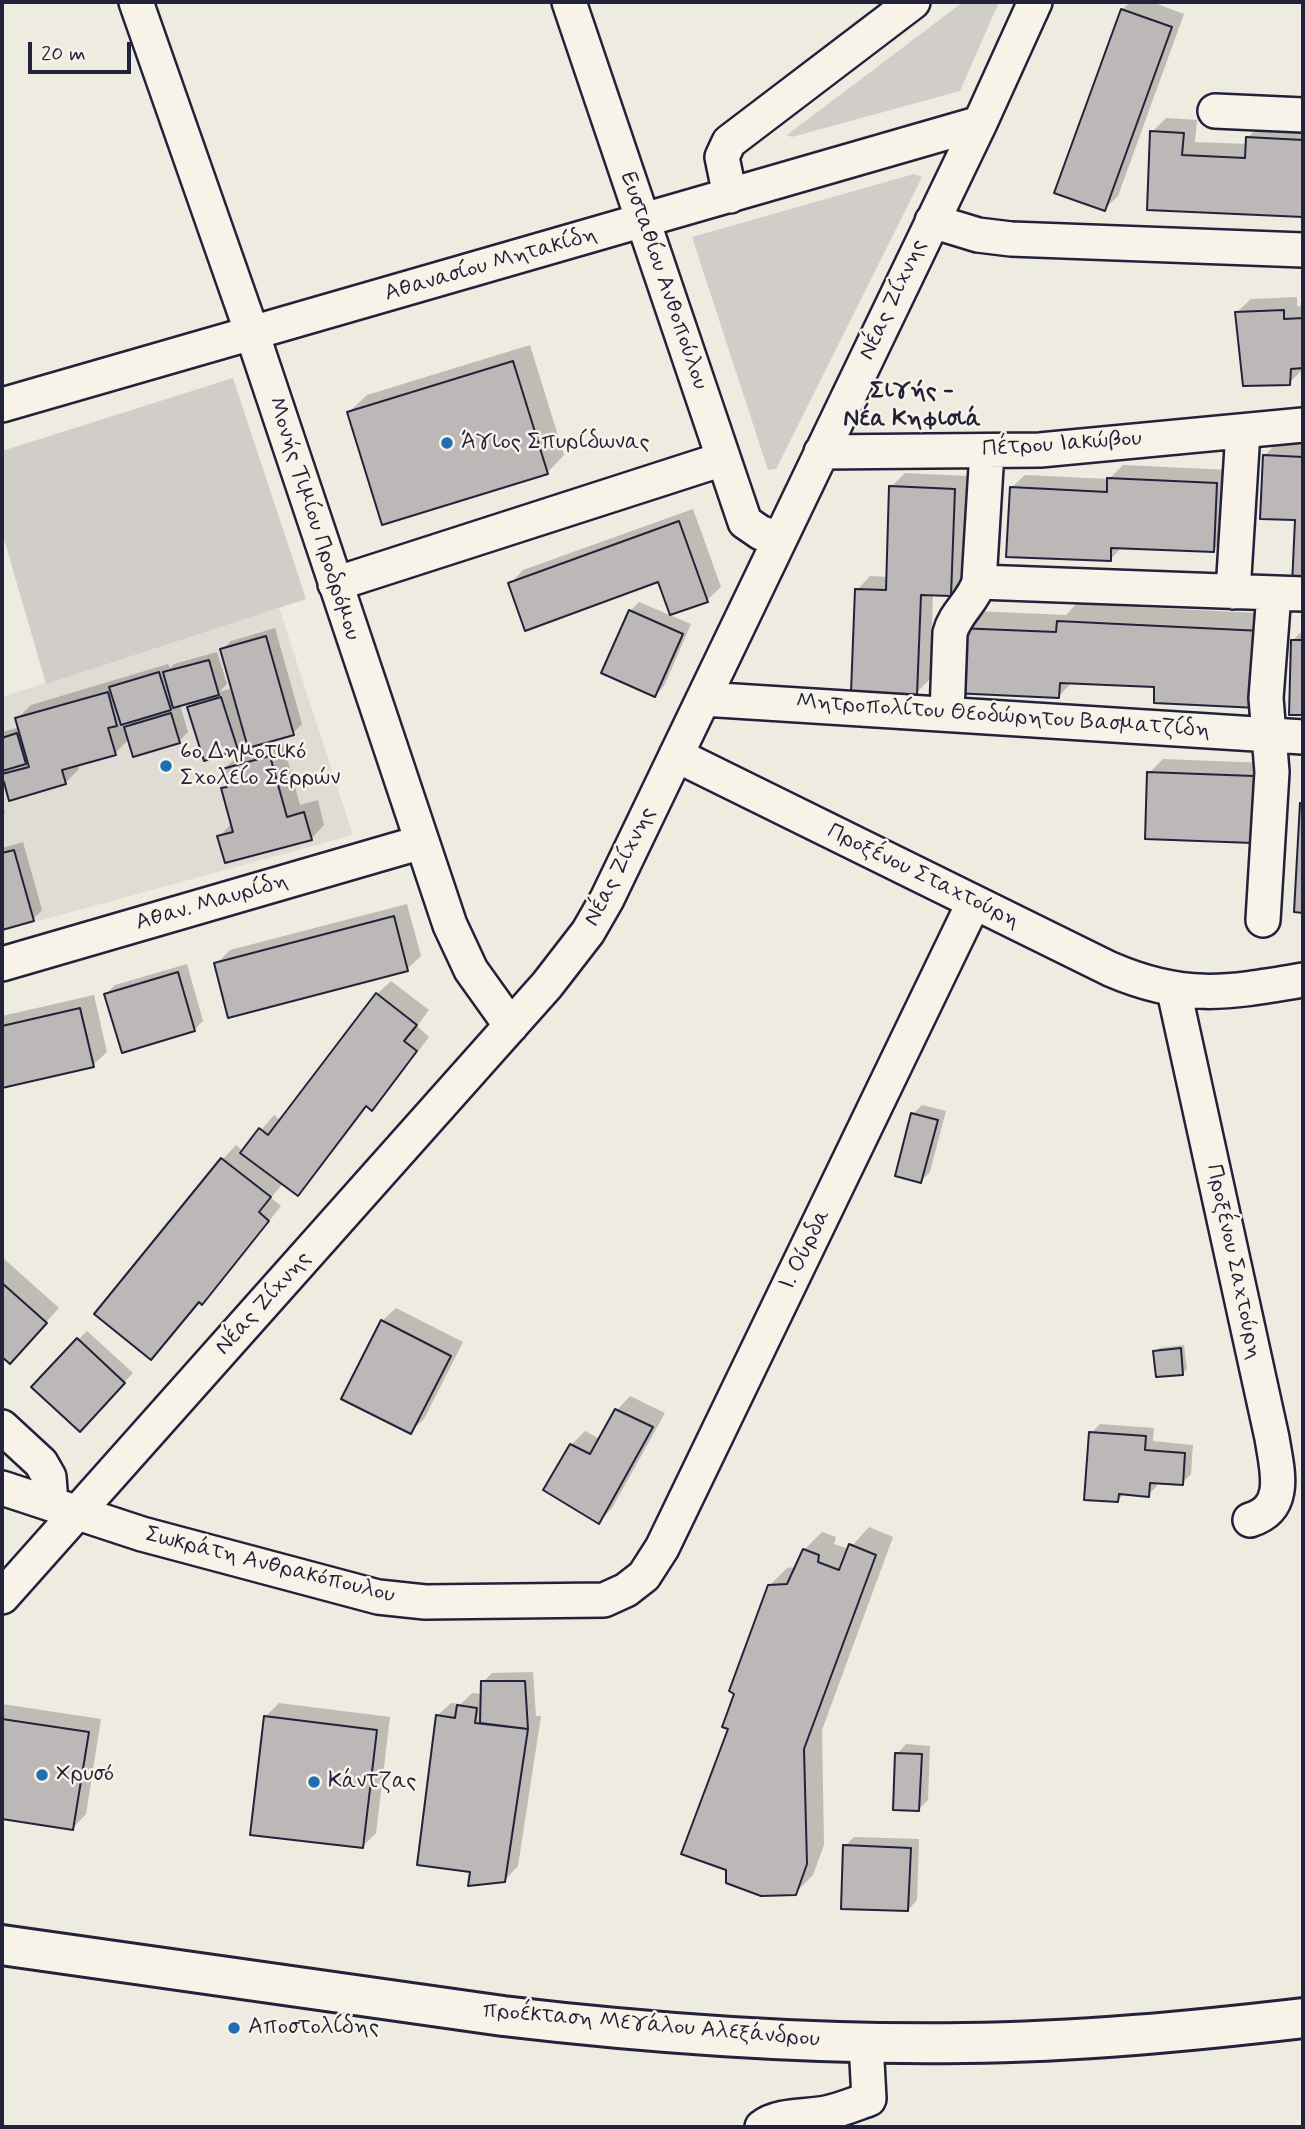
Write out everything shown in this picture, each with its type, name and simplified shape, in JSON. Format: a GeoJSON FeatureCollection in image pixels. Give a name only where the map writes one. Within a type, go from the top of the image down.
{"type":"FeatureCollection","features":[{"type":"Feature","properties":{"kind":"main road","name":"προέκταση Μεγάλου Αλεξάνδρου"},"geometry":{"type":"LineString","coordinates":[[2,1945],[559,2022],[766,2039],[965,2043],[1076,2039],[1174,2033],[1303,2018]]}},
{"type":"Feature","properties":{"kind":"street","name":"Μονής Τιμίου Προδρόμου"},"geometry":{"type":"LineString","coordinates":[[136,2],[456,940],[471,970],[511,1026]]}},
{"type":"Feature","properties":{"kind":"street","name":"Ευσταθίου Ανθοπούλου"},"geometry":{"type":"LineString","coordinates":[[569,2],[745,523],[761,533],[780,538]]}},
{"type":"Feature","properties":{"kind":"street"},"geometry":{"type":"LineString","coordinates":[[730,196],[722,157],[729,142],[913,2]]}},
{"type":"Feature","properties":{"kind":"street","name":"Νέας Ζίχνης"},"geometry":{"type":"LineString","coordinates":[[2,1597],[64,1508],[511,1026],[547,985],[595,921],[980,123],[1035,2]]}},
{"type":"Feature","properties":{"kind":"street"},"geometry":{"type":"LineString","coordinates":[[1215,111],[1303,115]]}},
{"type":"Feature","properties":{"kind":"street","name":"Αθανασίου Μητακίδη"},"geometry":{"type":"LineString","coordinates":[[2,405],[980,123]]}},
{"type":"Feature","properties":{"kind":"street"},"geometry":{"type":"LineString","coordinates":[[932,221],[978,235],[1011,239],[1303,250]]}},
{"type":"Feature","properties":{"kind":"street","name":"Πέτρου Ιακώβου"},"geometry":{"type":"LineString","coordinates":[[821,452],[1065,448],[1303,425]]}},
{"type":"Feature","properties":{"kind":"street"},"geometry":{"type":"LineString","coordinates":[[1233,592],[1243,431]]}},
{"type":"Feature","properties":{"kind":"street"},"geometry":{"type":"LineString","coordinates":[[947,714],[950,633],[956,618],[972,598],[979,582],[987,451]]}},
{"type":"Feature","properties":{"kind":"street"},"geometry":{"type":"LineString","coordinates":[[335,583],[723,459]]}},
{"type":"Feature","properties":{"kind":"street"},"geometry":{"type":"LineString","coordinates":[[979,582],[1289,593],[1266,698],[1272,772],[1263,920]]}},
{"type":"Feature","properties":{"kind":"street","name":"Μητροπολίτου Θεοδώρητου Βασματζίδη"},"geometry":{"type":"LineString","coordinates":[[703,699],[1303,737]]}},
{"type":"Feature","properties":{"kind":"street","name":"Προξένου Σταχτούρη"},"geometry":{"type":"LineString","coordinates":[[676,755],[1110,970],[1174,991]]}},
{"type":"Feature","properties":{"kind":"street","name":"Αθαν. Μαυρίδη"},"geometry":{"type":"LineString","coordinates":[[2,964],[422,842]]}},
{"type":"Feature","properties":{"kind":"street","name":"Ι. Ούρδα"},"geometry":{"type":"LineString","coordinates":[[626,1590],[644,1576],[662,1548],[974,902]]}},
{"type":"Feature","properties":{"kind":"street"},"geometry":{"type":"LineString","coordinates":[[1174,991],[1232,991],[1303,980]]}},
{"type":"Feature","properties":{"kind":"street","name":"Προξένου Σαχτούρη"},"geometry":{"type":"LineString","coordinates":[[1174,991],[1272,1438],[1277,1472],[1275,1500],[1263,1516],[1250,1520]]}},
{"type":"Feature","properties":{"kind":"street"},"geometry":{"type":"LineString","coordinates":[[2,1427],[41,1463],[64,1508]]}},
{"type":"Feature","properties":{"kind":"street","name":"Σωκράτη Ανθρακόπουλου"},"geometry":{"type":"LineString","coordinates":[[2,1488],[142,1534],[378,1597],[425,1602],[578,1601],[604,1600],[626,1590]]}},
{"type":"Feature","properties":{"kind":"street"},"geometry":{"type":"LineString","coordinates":[[762,2127],[784,2119],[828,2113],[869,2099],[866,2042]]}},
{"type":"Feature","properties":{"kind":"shaded area"},"geometry":{"type":"Polygon","coordinates":[[[963,2],[999,2],[960,91],[792,137],[787,135],[963,2]]]}},
{"type":"Feature","properties":{"kind":"shaded area"},"geometry":{"type":"Polygon","coordinates":[[[914,174],[922,177],[776,469],[768,470],[692,237],[914,174]]]}},
{"type":"Feature","properties":{"kind":"shaded area"},"geometry":{"type":"Polygon","coordinates":[[[233,378],[306,599],[46,684],[2,532],[2,451],[233,378]]]}},
{"type":"Feature","properties":{"kind":"shaded area","name":"6ο Δημοτικό Σχολείο Σερρών"},"geometry":{"type":"Polygon","coordinates":[[[279,608],[353,835],[2,931],[2,697],[279,608]]]}},
{"type":"Feature","properties":{"kind":"building"},"geometry":{"type":"Polygon","coordinates":[[[1121,9],[1172,27],[1105,211],[1054,193],[1121,9]]]}},
{"type":"Feature","properties":{"kind":"building"},"geometry":{"type":"Polygon","coordinates":[[[1150,131],[1184,133],[1182,155],[1245,158],[1246,137],[1303,140],[1303,217],[1147,210],[1150,131]]]}},
{"type":"Feature","properties":{"kind":"building"},"geometry":{"type":"Polygon","coordinates":[[[1284,310],[1284,319],[1303,318],[1303,368],[1291,369],[1290,385],[1243,386],[1235,312],[1284,310]]]}},
{"type":"Feature","properties":{"kind":"building","name":"Άγιος Σπυρίδωνας"},"geometry":{"type":"Polygon","coordinates":[[[513,361],[548,474],[382,525],[347,412],[513,361]]]}},
{"type":"Feature","properties":{"kind":"building"},"geometry":{"type":"Polygon","coordinates":[[[1263,455],[1303,457],[1303,585],[1292,585],[1295,520],[1260,519],[1263,455]]]}},
{"type":"Feature","properties":{"kind":"building"},"geometry":{"type":"Polygon","coordinates":[[[1107,478],[1217,483],[1214,552],[1111,548],[1111,561],[1006,557],[1010,487],[1107,492],[1107,478]]]}},
{"type":"Feature","properties":{"kind":"building"},"geometry":{"type":"Polygon","coordinates":[[[889,486],[955,489],[951,596],[921,595],[917,695],[851,692],[855,589],[886,590],[889,486]]]}},
{"type":"Feature","properties":{"kind":"building"},"geometry":{"type":"Polygon","coordinates":[[[679,521],[708,602],[670,615],[658,582],[525,631],[508,583],[679,521]]]}},
{"type":"Feature","properties":{"kind":"building"},"geometry":{"type":"Polygon","coordinates":[[[629,610],[683,634],[655,697],[601,673],[629,610]]]}},
{"type":"Feature","properties":{"kind":"building"},"geometry":{"type":"Polygon","coordinates":[[[1057,621],[1262,631],[1258,708],[1154,703],[1154,687],[1060,683],[1059,698],[953,693],[957,628],[1056,632],[1057,621]]]}},
{"type":"Feature","properties":{"kind":"building"},"geometry":{"type":"Polygon","coordinates":[[[266,636],[294,735],[248,748],[220,649],[266,636]]]}},
{"type":"Feature","properties":{"kind":"building"},"geometry":{"type":"Polygon","coordinates":[[[1291,640],[1303,640],[1303,715],[1289,715],[1291,640]]]}},
{"type":"Feature","properties":{"kind":"building"},"geometry":{"type":"Polygon","coordinates":[[[209,660],[219,695],[173,708],[163,672],[209,660]]]}},
{"type":"Feature","properties":{"kind":"building"},"geometry":{"type":"Polygon","coordinates":[[[159,672],[171,710],[121,725],[109,687],[159,672]]]}},
{"type":"Feature","properties":{"kind":"building"},"geometry":{"type":"Polygon","coordinates":[[[108,692],[117,726],[108,728],[116,755],[62,770],[66,784],[9,801],[4,782],[2,783],[2,774],[29,767],[15,718],[108,692]]]}},
{"type":"Feature","properties":{"kind":"building"},"geometry":{"type":"Polygon","coordinates":[[[221,697],[238,750],[204,761],[187,707],[221,697]]]}},
{"type":"Feature","properties":{"kind":"building"},"geometry":{"type":"Polygon","coordinates":[[[171,713],[180,743],[133,757],[124,727],[171,713]]]}},
{"type":"Feature","properties":{"kind":"building"},"geometry":{"type":"Polygon","coordinates":[[[17,733],[26,764],[2,771],[2,738],[17,733]]]}},
{"type":"Feature","properties":{"kind":"building"},"geometry":{"type":"Polygon","coordinates":[[[270,756],[287,817],[304,812],[312,840],[225,863],[217,836],[233,832],[221,788],[227,787],[222,769],[270,756]]]}},
{"type":"Feature","properties":{"kind":"building"},"geometry":{"type":"Polygon","coordinates":[[[1147,772],[1254,776],[1253,843],[1145,839],[1147,772]]]}},
{"type":"Feature","properties":{"kind":"building"},"geometry":{"type":"Polygon","coordinates":[[[1300,803],[1303,803],[1303,913],[1294,912],[1300,803]]]}},
{"type":"Feature","properties":{"kind":"building"},"geometry":{"type":"Polygon","coordinates":[[[14,850],[34,921],[2,930],[2,853],[14,850]]]}},
{"type":"Feature","properties":{"kind":"building"},"geometry":{"type":"Polygon","coordinates":[[[394,916],[408,971],[228,1018],[214,963],[394,916]]]}},
{"type":"Feature","properties":{"kind":"building"},"geometry":{"type":"Polygon","coordinates":[[[178,972],[195,1031],[122,1053],[104,994],[178,972]]]}},
{"type":"Feature","properties":{"kind":"building"},"geometry":{"type":"Polygon","coordinates":[[[376,993],[417,1025],[404,1041],[417,1051],[372,1111],[366,1106],[298,1196],[240,1153],[259,1128],[268,1135],[376,993]]]}},
{"type":"Feature","properties":{"kind":"building"},"geometry":{"type":"Polygon","coordinates":[[[80,1008],[94,1067],[2,1088],[2,1026],[80,1008]]]}},
{"type":"Feature","properties":{"kind":"building"},"geometry":{"type":"Polygon","coordinates":[[[911,1113],[938,1120],[921,1183],[895,1176],[911,1113]]]}},
{"type":"Feature","properties":{"kind":"building"},"geometry":{"type":"Polygon","coordinates":[[[221,1158],[271,1197],[259,1212],[269,1221],[202,1305],[199,1302],[151,1360],[94,1314],[221,1158]]]}},
{"type":"Feature","properties":{"kind":"building"},"geometry":{"type":"Polygon","coordinates":[[[2,1283],[47,1323],[10,1364],[2,1357],[2,1283]]]}},
{"type":"Feature","properties":{"kind":"building"},"geometry":{"type":"Polygon","coordinates":[[[381,1320],[451,1356],[411,1434],[341,1399],[381,1320]]]}},
{"type":"Feature","properties":{"kind":"building"},"geometry":{"type":"Polygon","coordinates":[[[77,1338],[125,1383],[80,1432],[31,1387],[77,1338]]]}},
{"type":"Feature","properties":{"kind":"building"},"geometry":{"type":"Polygon","coordinates":[[[1181,1348],[1183,1375],[1156,1377],[1153,1351],[1181,1348]]]}},
{"type":"Feature","properties":{"kind":"building"},"geometry":{"type":"Polygon","coordinates":[[[615,1409],[653,1427],[599,1524],[543,1490],[570,1444],[590,1454],[615,1409]]]}},
{"type":"Feature","properties":{"kind":"building"},"geometry":{"type":"Polygon","coordinates":[[[1089,1432],[1146,1436],[1145,1450],[1185,1453],[1183,1485],[1150,1483],[1149,1497],[1119,1494],[1118,1502],[1084,1500],[1089,1432]]]}},
{"type":"Feature","properties":{"kind":"building"},"geometry":{"type":"Polygon","coordinates":[[[849,1544],[876,1555],[804,1749],[807,1864],[796,1895],[761,1896],[726,1883],[726,1870],[681,1854],[728,1729],[722,1727],[734,1694],[729,1691],[768,1585],[787,1584],[803,1549],[819,1555],[818,1562],[839,1570],[849,1544]]]}},
{"type":"Feature","properties":{"kind":"building"},"geometry":{"type":"Polygon","coordinates":[[[481,1681],[525,1681],[528,1729],[480,1723],[481,1681]]]}},
{"type":"Feature","properties":{"kind":"building"},"geometry":{"type":"Polygon","coordinates":[[[457,1705],[477,1708],[475,1723],[528,1729],[505,1882],[468,1886],[470,1872],[417,1865],[436,1715],[455,1718],[457,1705]]]}},
{"type":"Feature","properties":{"kind":"building","name":"Κάντζας"},"geometry":{"type":"Polygon","coordinates":[[[264,1716],[377,1730],[363,1848],[250,1835],[264,1716]]]}},
{"type":"Feature","properties":{"kind":"building","name":"Χρυσό"},"geometry":{"type":"Polygon","coordinates":[[[2,1719],[89,1732],[73,1830],[2,1819],[2,1719]]]}},
{"type":"Feature","properties":{"kind":"building"},"geometry":{"type":"Polygon","coordinates":[[[895,1753],[922,1754],[919,1811],[893,1810],[895,1753]]]}},
{"type":"Feature","properties":{"kind":"building"},"geometry":{"type":"Polygon","coordinates":[[[843,1845],[911,1848],[908,1911],[841,1909],[843,1845]]]}},
{"type":"Feature","properties":{"kind":"place","name":"Άγιος Σπυρίδωνας"},"geometry":{"type":"Point","coordinates":[447,443]}},
{"type":"Feature","properties":{"kind":"place","name":"6ο Δημοτικό Σχολείο Σερρών"},"geometry":{"type":"Point","coordinates":[166,766]}},
{"type":"Feature","properties":{"kind":"place","name":"Χρυσό"},"geometry":{"type":"Point","coordinates":[42,1775]}},
{"type":"Feature","properties":{"kind":"place","name":"Κάντζας"},"geometry":{"type":"Point","coordinates":[314,1782]}},
{"type":"Feature","properties":{"kind":"place","name":"Αποστολίδης"},"geometry":{"type":"Point","coordinates":[234,2028]}},
{"type":"Feature","properties":{"kind":"district","name":"Σιγής - Νέα Κηφισιά"},"geometry":{"type":"Point","coordinates":[912,406]}}]}
